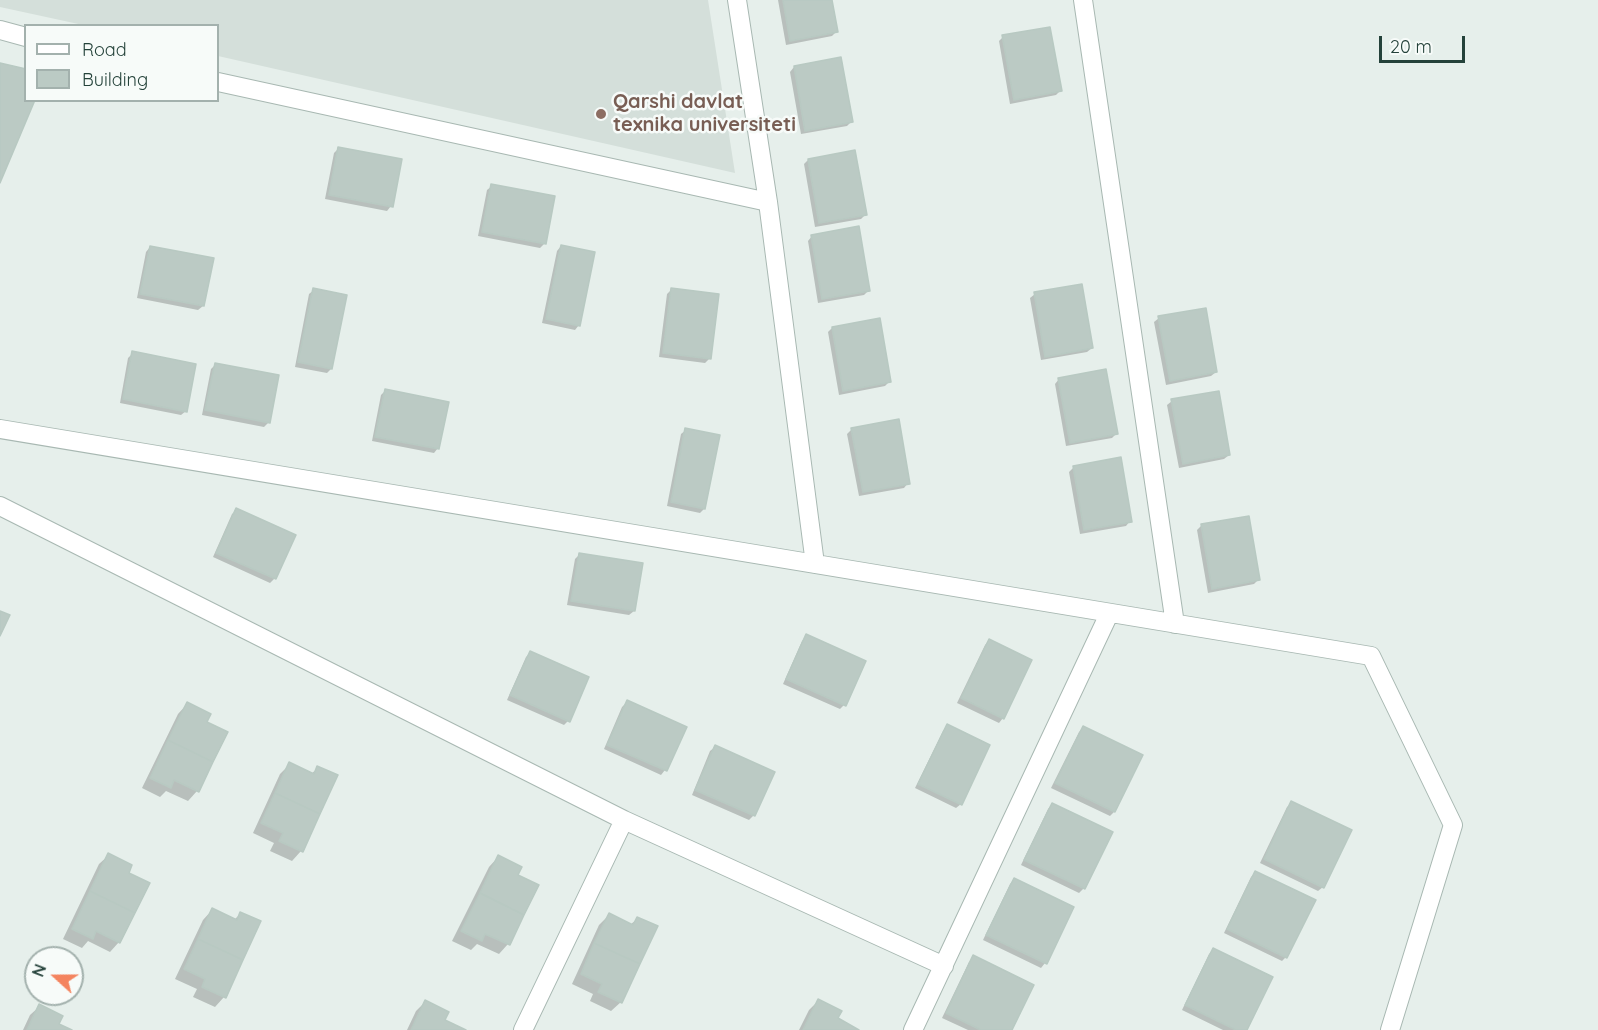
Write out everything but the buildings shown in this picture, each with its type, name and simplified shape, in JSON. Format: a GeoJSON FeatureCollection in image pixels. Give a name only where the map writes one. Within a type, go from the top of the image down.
{"type":"FeatureCollection","features":[{"type":"Feature","properties":{"kind":"street"},"geometry":{"type":"LineString","coordinates":[[737,0],[768,202],[815,564]]}},
{"type":"Feature","properties":{"kind":"street"},"geometry":{"type":"LineString","coordinates":[[1083,0],[1175,624]]}},
{"type":"Feature","properties":{"kind":"street"},"geometry":{"type":"LineString","coordinates":[[0,30],[24,36]]}},
{"type":"Feature","properties":{"kind":"street"},"geometry":{"type":"LineString","coordinates":[[219,82],[768,202]]}},
{"type":"Feature","properties":{"kind":"street"},"geometry":{"type":"LineString","coordinates":[[0,429],[1371,656],[1453,825],[1390,1030]]}},
{"type":"Feature","properties":{"kind":"street"},"geometry":{"type":"LineString","coordinates":[[0,506],[624,820],[944,966]]}},
{"type":"Feature","properties":{"kind":"street"},"geometry":{"type":"LineString","coordinates":[[913,1030],[1109,614]]}},
{"type":"Feature","properties":{"kind":"street"},"geometry":{"type":"LineString","coordinates":[[523,1030],[624,820]]}},
{"type":"Feature","properties":{"kind":"shaded area","name":"Qarshi davlat texnika universiteti"},"geometry":{"type":"Polygon","coordinates":[[[0,0],[708,0],[735,173],[219,56],[219,24],[78,24],[0,7],[0,0]]]}},
{"type":"Feature","properties":{"kind":"place","name":"Qarshi davlat texnika universiteti"},"geometry":{"type":"Point","coordinates":[601,114]}}]}
